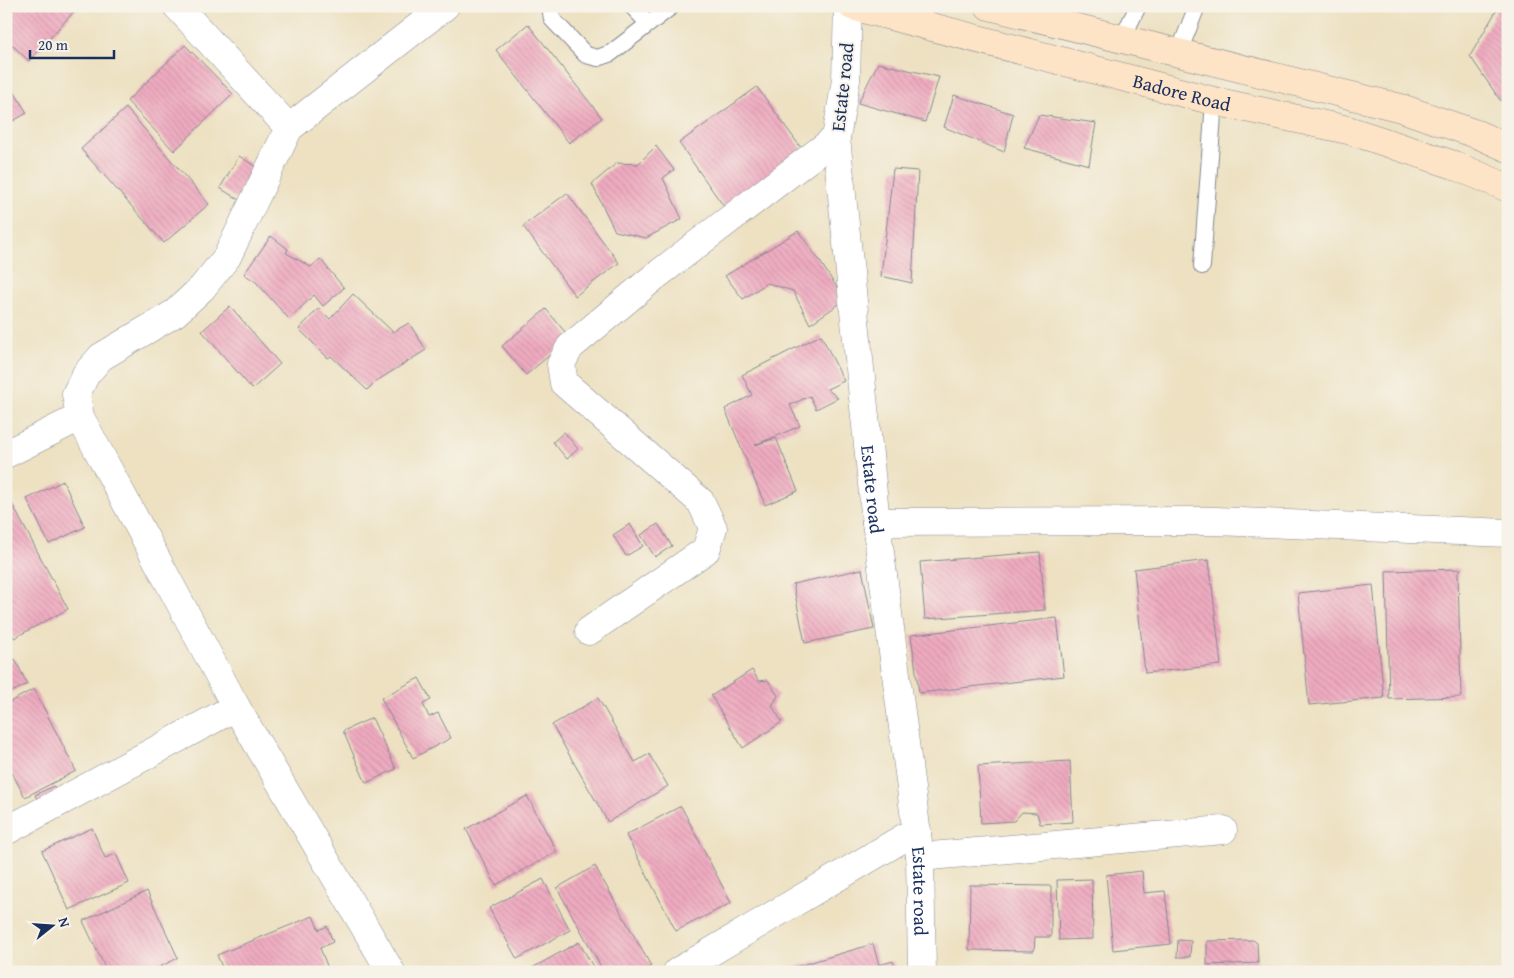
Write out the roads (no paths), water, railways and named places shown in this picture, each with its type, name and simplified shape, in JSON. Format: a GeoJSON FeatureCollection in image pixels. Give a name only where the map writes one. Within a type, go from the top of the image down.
{"type":"FeatureCollection","features":[{"type":"Feature","properties":{"kind":"main road","name":"Badore Road"},"geometry":{"type":"LineString","coordinates":[[850,6],[1214,100],[1348,130],[1454,165],[1508,188]]}},
{"type":"Feature","properties":{"kind":"main road","name":"Badore Road"},"geometry":{"type":"LineString","coordinates":[[990,6],[1401,108],[1479,135],[1508,148]]}},
{"type":"Feature","properties":{"kind":"street"},"geometry":{"type":"LineString","coordinates":[[177,6],[289,128]]}},
{"type":"Feature","properties":{"kind":"street"},"geometry":{"type":"LineString","coordinates":[[391,972],[236,707],[80,417],[76,394],[86,374],[101,357],[175,312],[202,288],[227,257],[289,128],[444,6]]}},
{"type":"Feature","properties":{"kind":"street","name":"Estate road"},"geometry":{"type":"LineString","coordinates":[[850,6],[846,80],[836,138],[876,522],[920,857],[922,972]]}},
{"type":"Feature","properties":{"kind":"street"},"geometry":{"type":"LineString","coordinates":[[590,630],[706,550],[713,528],[701,502],[564,383],[561,364],[570,347],[653,278],[836,138]]}},
{"type":"Feature","properties":{"kind":"street"},"geometry":{"type":"LineString","coordinates":[[6,454],[80,417]]}},
{"type":"Feature","properties":{"kind":"street"},"geometry":{"type":"LineString","coordinates":[[876,522],[1215,521],[1508,533]]}},
{"type":"Feature","properties":{"kind":"street"},"geometry":{"type":"LineString","coordinates":[[6,831],[236,707]]}},
{"type":"Feature","properties":{"kind":"street"},"geometry":{"type":"LineString","coordinates":[[677,972],[917,830]]}},
{"type":"Feature","properties":{"kind":"street"},"geometry":{"type":"LineString","coordinates":[[920,857],[1223,830]]}},
{"type":"Feature","properties":{"kind":"lane"},"geometry":{"type":"LineString","coordinates":[[550,6],[552,19],[586,55],[598,58],[611,53],[672,6]]}},
{"type":"Feature","properties":{"kind":"lane"},"geometry":{"type":"LineString","coordinates":[[632,6],[649,24]]}},
{"type":"Feature","properties":{"kind":"lane"},"geometry":{"type":"LineString","coordinates":[[1122,39],[1138,6]]}},
{"type":"Feature","properties":{"kind":"lane"},"geometry":{"type":"LineString","coordinates":[[1178,52],[1197,6]]}},
{"type":"Feature","properties":{"kind":"lane"},"geometry":{"type":"LineString","coordinates":[[1202,266],[1214,100]]}}]}
